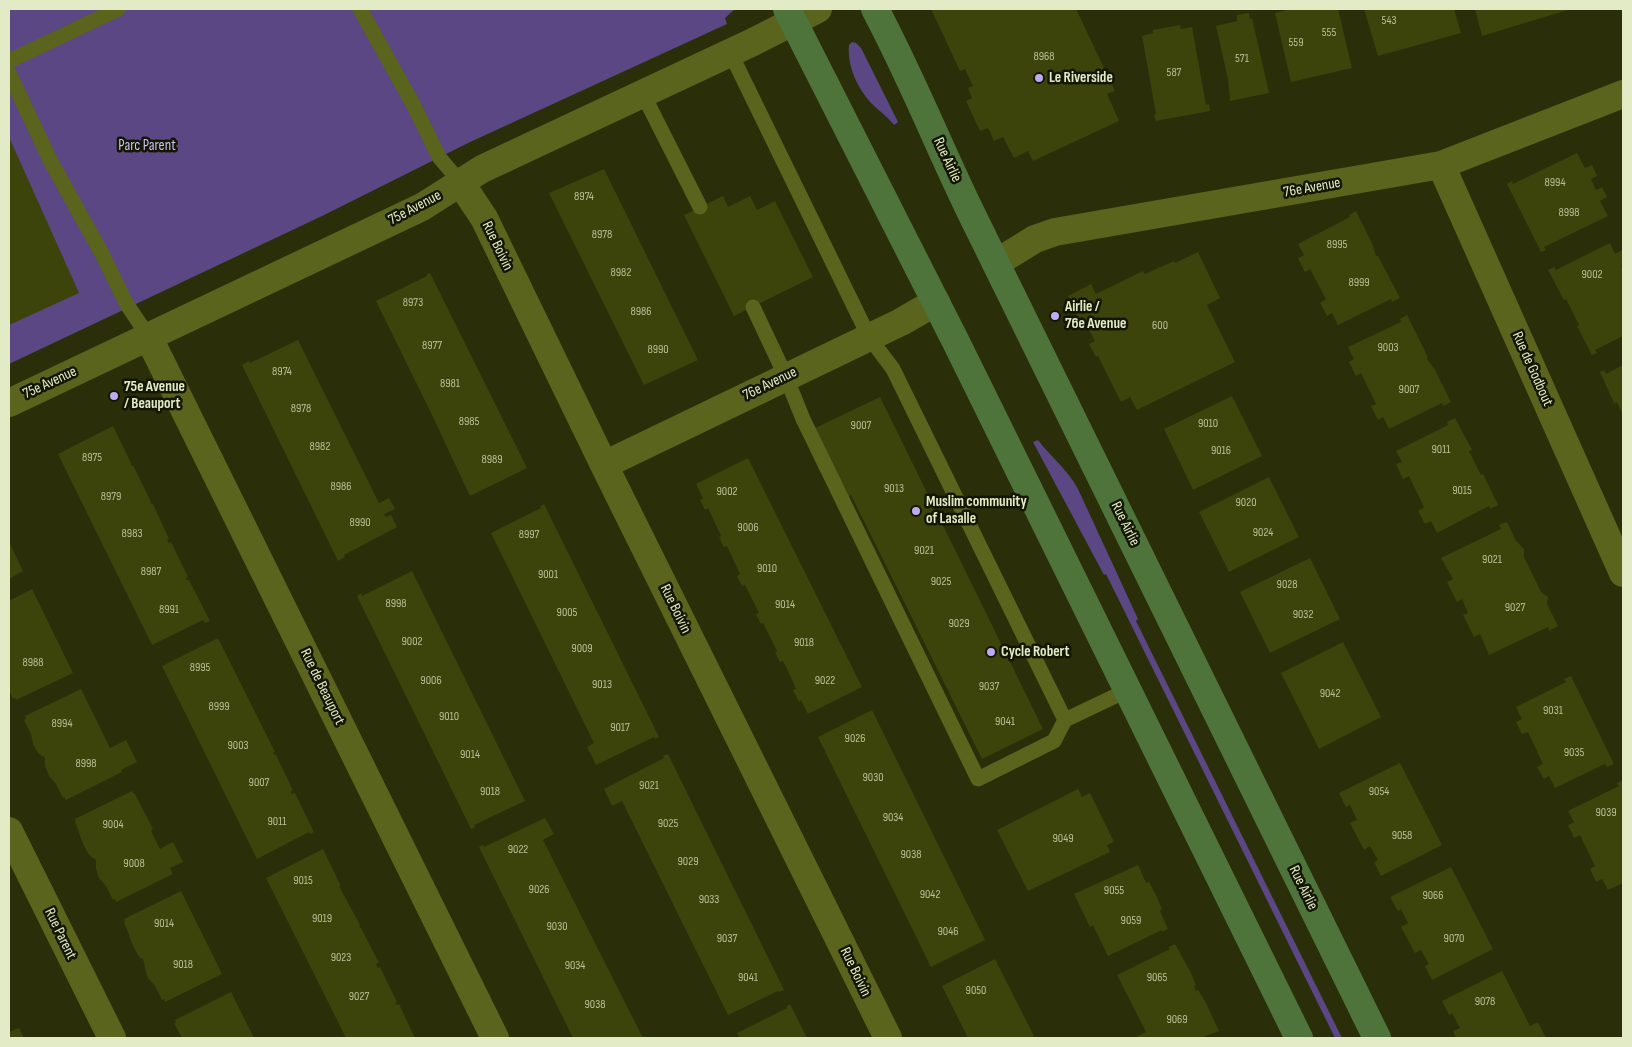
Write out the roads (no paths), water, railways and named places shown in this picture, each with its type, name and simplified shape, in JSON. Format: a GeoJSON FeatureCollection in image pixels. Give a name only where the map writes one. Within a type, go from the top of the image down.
{"type":"FeatureCollection","features":[{"type":"Feature","properties":{"kind":"main road","name":"Rue Airlie"},"geometry":{"type":"LineString","coordinates":[[875,9],[996,263],[1377,1038]]}},
{"type":"Feature","properties":{"kind":"main road"},"geometry":{"type":"LineString","coordinates":[[790,15],[936,302],[1299,1038]]}},
{"type":"Feature","properties":{"kind":"street","name":"75e Avenue"},"geometry":{"type":"LineString","coordinates":[[9,402],[422,207],[482,169],[730,52],[790,15],[818,9]]}},
{"type":"Feature","properties":{"kind":"street","name":"76e Avenue"},"geometry":{"type":"LineString","coordinates":[[996,263],[1035,239],[1055,232],[1441,165],[1623,94]]}},
{"type":"Feature","properties":{"kind":"street","name":"Rue de Godbout"},"geometry":{"type":"LineString","coordinates":[[1441,165],[1623,573]]}},
{"type":"Feature","properties":{"kind":"street","name":"Rue Boivin"},"geometry":{"type":"LineString","coordinates":[[460,182],[484,218],[604,465],[888,1038]]}},
{"type":"Feature","properties":{"kind":"street","name":"76e Avenue"},"geometry":{"type":"LineString","coordinates":[[604,465],[901,322],[936,302]]}},
{"type":"Feature","properties":{"kind":"street","name":"Rue de Beauport"},"geometry":{"type":"LineString","coordinates":[[148,336],[495,1038]]}},
{"type":"Feature","properties":{"kind":"street","name":"Rue Parent"},"geometry":{"type":"LineString","coordinates":[[9,831],[112,1038]]}},
{"type":"Feature","properties":{"kind":"lane"},"geometry":{"type":"LineString","coordinates":[[9,61],[118,9]]}},
{"type":"Feature","properties":{"kind":"lane"},"geometry":{"type":"LineString","coordinates":[[360,9],[413,104],[439,157],[460,182]]}},
{"type":"Feature","properties":{"kind":"lane"},"geometry":{"type":"LineString","coordinates":[[730,52],[869,337],[893,369],[1065,720]]}},
{"type":"Feature","properties":{"kind":"lane"},"geometry":{"type":"LineString","coordinates":[[9,74],[50,160],[102,252],[126,304],[148,336]]}},
{"type":"Feature","properties":{"kind":"lane"},"geometry":{"type":"LineString","coordinates":[[644,94],[700,208]]}},
{"type":"Feature","properties":{"kind":"lane"},"geometry":{"type":"LineString","coordinates":[[752,308],[786,377],[803,419],[978,779],[1054,741],[1065,720],[1128,690]]}},
{"type":"Feature","properties":{"kind":"place","name":"Le Riverside"},"geometry":{"type":"Point","coordinates":[1039,78]}},
{"type":"Feature","properties":{"kind":"place","name":"Airlie / 76e Avenue"},"geometry":{"type":"Point","coordinates":[1055,316]}},
{"type":"Feature","properties":{"kind":"place","name":"75e Avenue / Beauport"},"geometry":{"type":"Point","coordinates":[114,396]}},
{"type":"Feature","properties":{"kind":"place","name":"Muslim community of Lasalle"},"geometry":{"type":"Point","coordinates":[916,511]}},
{"type":"Feature","properties":{"kind":"place","name":"Cycle Robert"},"geometry":{"type":"Point","coordinates":[991,652]}},
{"type":"Feature","properties":{"kind":"park label","name":"Parc Parent"},"geometry":{"type":"Point","coordinates":[147,146]}}]}
